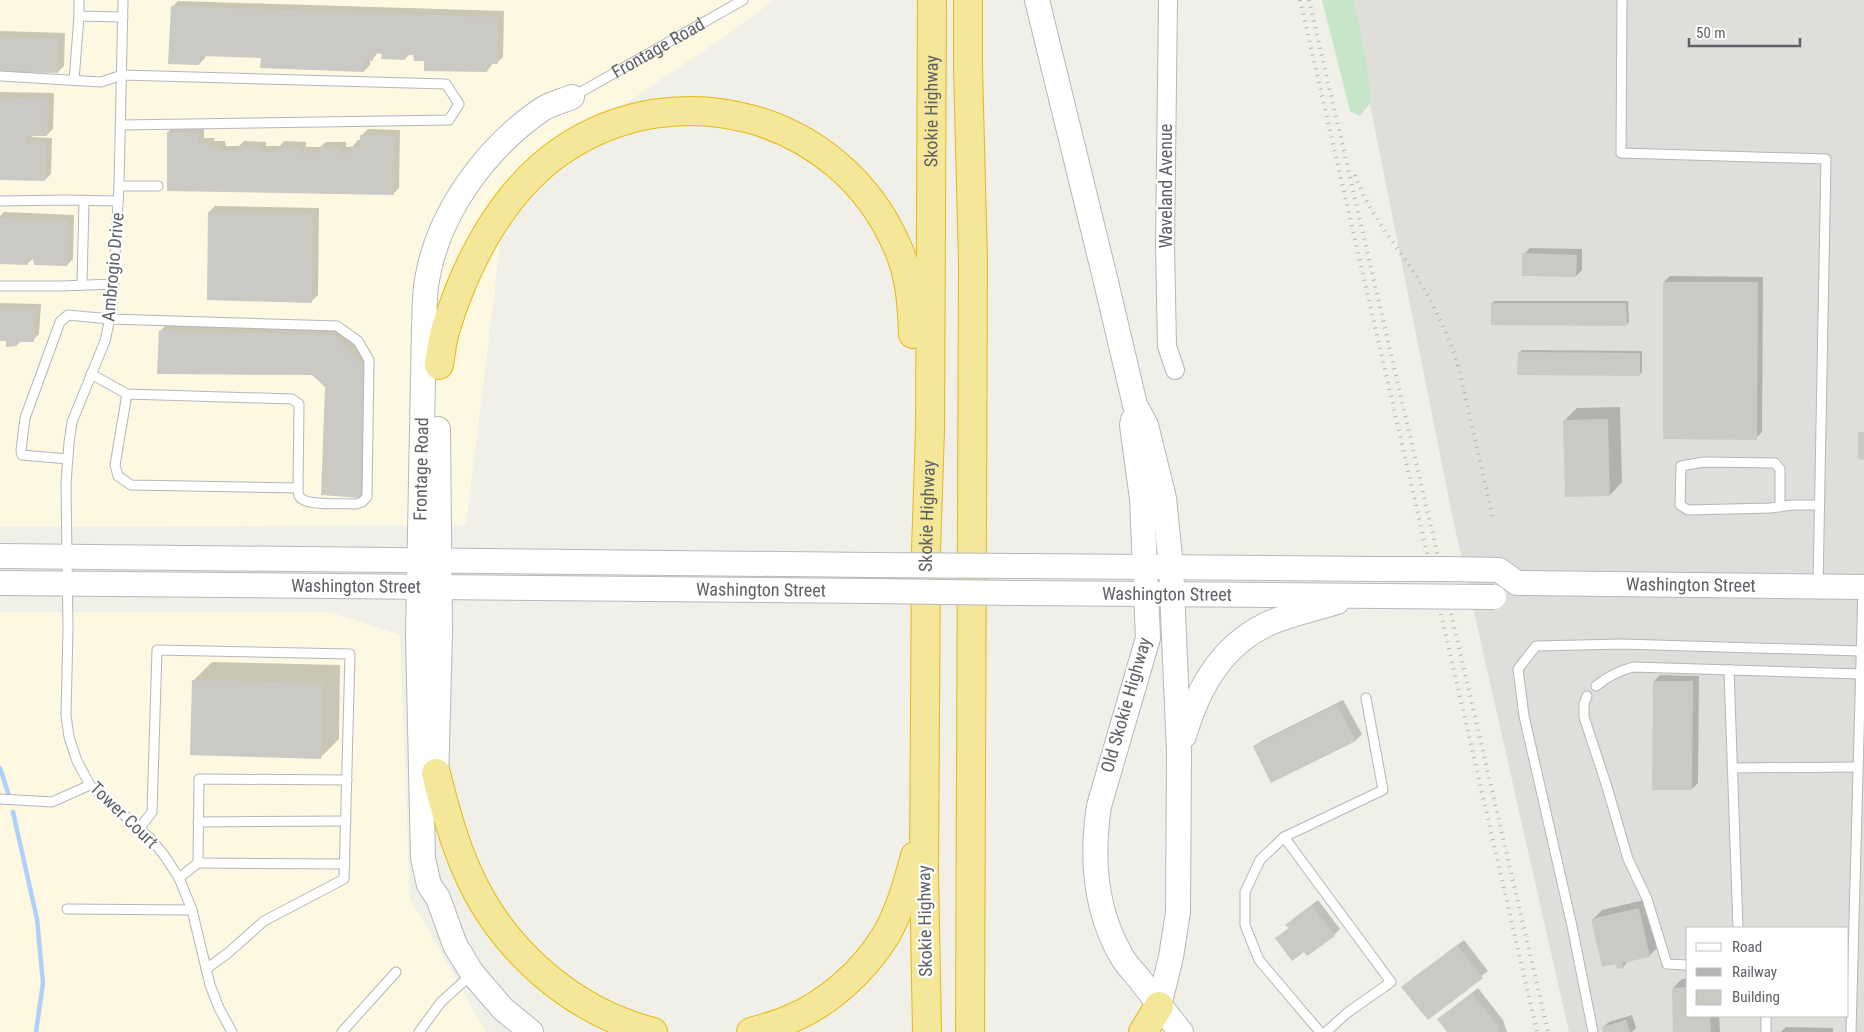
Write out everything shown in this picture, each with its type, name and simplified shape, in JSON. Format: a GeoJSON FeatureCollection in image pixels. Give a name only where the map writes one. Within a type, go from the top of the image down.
{"type":"FeatureCollection","features":[{"type":"Feature","properties":{"kind":"highway","name":"Skokie Highway"},"geometry":{"type":"LineString","coordinates":[[927,1032],[924,873],[926,550],[930,420],[932,0]]}},
{"type":"Feature","properties":{"kind":"highway","name":"Skokie Highway"},"geometry":{"type":"LineString","coordinates":[[968,0],[973,263],[970,1032]]}},
{"type":"Feature","properties":{"kind":"highway"},"geometry":{"type":"LineString","coordinates":[[439,365],[445,330],[466,273],[482,241],[503,210],[527,180],[561,151],[602,128],[631,118],[661,112],[704,110],[735,114],[780,128],[818,148],[848,173],[869,196],[886,222],[898,247],[908,277],[912,301],[917,426],[926,550]]}},
{"type":"Feature","properties":{"kind":"highway"},"geometry":{"type":"LineString","coordinates":[[436,773],[454,838],[466,870],[478,894],[497,924],[522,954],[561,989],[590,1008],[629,1026],[653,1032]]}},
{"type":"Feature","properties":{"kind":"highway"},"geometry":{"type":"LineString","coordinates":[[752,1032],[788,1020],[835,992],[863,965],[886,934],[906,889],[917,847],[925,780]]}},
{"type":"Feature","properties":{"kind":"highway"},"geometry":{"type":"LineString","coordinates":[[1143,1032],[1159,1006]]}},
{"type":"Feature","properties":{"kind":"main road"},"geometry":{"type":"LineString","coordinates":[[1037,0],[1135,405],[1146,425],[1164,498],[1172,567],[1179,752],[1178,912],[1171,957],[1159,1006]]}},
{"type":"Feature","properties":{"kind":"main road","name":"Frontage Road"},"geometry":{"type":"LineString","coordinates":[[429,561],[438,457],[440,299],[450,251],[469,204],[489,174],[514,147],[557,113],[572,97]]}},
{"type":"Feature","properties":{"kind":"main road","name":"Frontage Road"},"geometry":{"type":"LineString","coordinates":[[531,1032],[503,1009],[472,973],[455,945],[438,898],[429,885],[423,858],[419,665],[429,587],[423,394],[424,326],[426,281],[436,245],[468,183],[491,154],[542,109],[572,97]]}},
{"type":"Feature","properties":{"kind":"main road","name":"Old Skokie Highway"},"geometry":{"type":"LineString","coordinates":[[1135,405],[1132,425],[1142,499],[1148,638],[1099,806],[1095,830],[1094,861],[1098,892],[1108,930],[1123,959],[1181,1032]]}},
{"type":"Feature","properties":{"kind":"main road","name":"Washington Street"},"geometry":{"type":"LineString","coordinates":[[0,556],[1499,570],[1517,583],[1863,587]]}},
{"type":"Feature","properties":{"kind":"main road","name":"Washington Street"},"geometry":{"type":"LineString","coordinates":[[0,583],[1503,597],[1517,583]]}},
{"type":"Feature","properties":{"kind":"main road","name":"Frontage Road"},"geometry":{"type":"LineString","coordinates":[[429,587],[440,633],[435,833],[436,865],[442,888],[438,898]]}},
{"type":"Feature","properties":{"kind":"main road"},"geometry":{"type":"LineString","coordinates":[[1179,752],[1191,711],[1200,690],[1222,659],[1235,645],[1277,620],[1355,596]]}},
{"type":"Feature","properties":{"kind":"street","name":"Waveland Avenue"},"geometry":{"type":"LineString","coordinates":[[1168,0],[1165,254],[1167,346],[1175,370]]}},
{"type":"Feature","properties":{"kind":"lane"},"geometry":{"type":"LineString","coordinates":[[74,80],[79,0]]}},
{"type":"Feature","properties":{"kind":"lane","name":"Ambrogio Drive"},"geometry":{"type":"LineString","coordinates":[[66,557],[68,459],[72,422],[105,341],[110,320],[114,284],[119,186],[123,0]]}},
{"type":"Feature","properties":{"kind":"lane","name":"Frontage Road"},"geometry":{"type":"LineString","coordinates":[[572,97],[743,0]]}},
{"type":"Feature","properties":{"kind":"lane"},"geometry":{"type":"LineString","coordinates":[[1622,0],[1621,153],[1826,159],[1818,586]]}},
{"type":"Feature","properties":{"kind":"lane"},"geometry":{"type":"LineString","coordinates":[[79,16],[123,17]]}},
{"type":"Feature","properties":{"kind":"lane"},"geometry":{"type":"LineString","coordinates":[[0,76],[101,82],[122,75],[446,84],[459,104],[449,120],[120,125]]}},
{"type":"Feature","properties":{"kind":"lane"},"geometry":{"type":"LineString","coordinates":[[119,186],[158,186]]}},
{"type":"Feature","properties":{"kind":"lane"},"geometry":{"type":"LineString","coordinates":[[0,201],[118,201]]}},
{"type":"Feature","properties":{"kind":"lane"},"geometry":{"type":"LineString","coordinates":[[82,285],[84,201]]}},
{"type":"Feature","properties":{"kind":"lane"},"geometry":{"type":"LineString","coordinates":[[0,286],[114,284]]}},
{"type":"Feature","properties":{"kind":"lane"},"geometry":{"type":"LineString","coordinates":[[68,459],[22,455],[21,450],[25,418],[60,322],[68,314],[110,320],[337,326],[358,340],[369,360],[367,497],[362,502],[356,504],[310,502],[298,495],[299,404],[292,399],[127,394],[91,374]]}},
{"type":"Feature","properties":{"kind":"lane"},"geometry":{"type":"LineString","coordinates":[[127,394],[115,465],[118,476],[131,485],[298,488]]}},
{"type":"Feature","properties":{"kind":"lane"},"geometry":{"type":"LineString","coordinates":[[1780,506],[1780,469],[1775,463],[1704,462],[1680,466],[1680,505],[1688,510],[1819,505]]}},
{"type":"Feature","properties":{"kind":"lane","name":"Tower Court"},"geometry":{"type":"LineString","coordinates":[[66,557],[68,629],[66,715],[69,737],[77,760],[90,784],[164,855],[179,878],[192,910],[206,969],[219,1008],[230,1031]]}},
{"type":"Feature","properties":{"kind":"lane"},"geometry":{"type":"LineString","coordinates":[[1851,1032],[1850,972],[1863,587]]}},
{"type":"Feature","properties":{"kind":"lane"},"geometry":{"type":"LineString","coordinates":[[1593,1032],[1572,926],[1524,716],[1518,669],[1536,646],[1622,644],[1861,651]]}},
{"type":"Feature","properties":{"kind":"lane"},"geometry":{"type":"LineString","coordinates":[[139,829],[152,812],[157,650],[350,654],[344,879],[264,921],[206,969]]}},
{"type":"Feature","properties":{"kind":"lane"},"geometry":{"type":"LineString","coordinates":[[1596,686],[1607,676],[1632,667],[1860,674]]}},
{"type":"Feature","properties":{"kind":"lane"},"geometry":{"type":"LineString","coordinates":[[1729,670],[1738,927]]}},
{"type":"Feature","properties":{"kind":"lane"},"geometry":{"type":"LineString","coordinates":[[1587,696],[1584,704],[1584,717],[1628,859],[1647,899],[1666,964],[1686,965]]}},
{"type":"Feature","properties":{"kind":"lane"},"geometry":{"type":"LineString","coordinates":[[1320,1032],[1259,960],[1245,925],[1245,892],[1260,860],[1284,837],[1383,790],[1366,698]]}},
{"type":"Feature","properties":{"kind":"lane"},"geometry":{"type":"LineString","coordinates":[[1732,768],[1858,767]]}},
{"type":"Feature","properties":{"kind":"lane"},"geometry":{"type":"LineString","coordinates":[[198,863],[198,779],[347,780]]}},
{"type":"Feature","properties":{"kind":"lane"},"geometry":{"type":"LineString","coordinates":[[0,799],[52,802],[90,784]]}},
{"type":"Feature","properties":{"kind":"lane"},"geometry":{"type":"LineString","coordinates":[[198,822],[346,822]]}},
{"type":"Feature","properties":{"kind":"lane"},"geometry":{"type":"LineString","coordinates":[[1284,837],[1391,982],[1347,1013],[1326,1032]]}},
{"type":"Feature","properties":{"kind":"lane"},"geometry":{"type":"LineString","coordinates":[[179,878],[198,863],[345,864]]}},
{"type":"Feature","properties":{"kind":"lane"},"geometry":{"type":"LineString","coordinates":[[68,909],[192,910]]}},
{"type":"Feature","properties":{"kind":"lane"},"geometry":{"type":"LineString","coordinates":[[342,1032],[396,972]]}},
{"type":"Feature","properties":{"kind":"lane"},"geometry":{"type":"LineString","coordinates":[[419,1032],[440,1002],[472,973]]}},
{"type":"Feature","properties":{"kind":"lane"},"geometry":{"type":"LineString","coordinates":[[1766,1017],[1766,1032]]}},
{"type":"Feature","properties":{"kind":"shaded area"},"geometry":{"type":"Polygon","coordinates":[[[0,0],[774,0],[720,40],[508,182],[466,525],[0,527],[0,0]]]}},
{"type":"Feature","properties":{"kind":"shaded area"},"geometry":{"type":"Polygon","coordinates":[[[1349,0],[1864,0],[1864,1032],[1569,1032],[1453,519],[1349,0]]]}},
{"type":"Feature","properties":{"kind":"shaded area"},"geometry":{"type":"Polygon","coordinates":[[[0,612],[330,612],[400,635],[410,898],[486,1032],[0,1032],[0,612]]]}},
{"type":"Feature","properties":{"kind":"green space"},"geometry":{"type":"Polygon","coordinates":[[[1322,0],[1353,0],[1366,58],[1371,102],[1360,116],[1350,111],[1322,0]]]}},
{"type":"Feature","properties":{"kind":"building"},"geometry":{"type":"Polygon","coordinates":[[[171,6],[498,17],[498,64],[488,64],[487,72],[424,71],[424,61],[414,61],[413,55],[406,55],[405,60],[381,59],[382,54],[373,53],[373,61],[365,60],[364,72],[260,68],[261,58],[200,56],[199,65],[168,64],[171,6]]]}},
{"type":"Feature","properties":{"kind":"building"},"geometry":{"type":"Polygon","coordinates":[[[0,37],[59,39],[58,73],[0,72],[0,37]]]}},
{"type":"Feature","properties":{"kind":"building"},"geometry":{"type":"Polygon","coordinates":[[[0,97],[48,99],[47,136],[26,136],[26,143],[47,143],[45,181],[0,180],[0,97]]]}},
{"type":"Feature","properties":{"kind":"building"},"geometry":{"type":"Polygon","coordinates":[[[167,132],[199,133],[199,144],[209,143],[209,147],[220,147],[220,151],[237,151],[237,146],[260,147],[260,151],[277,151],[277,147],[301,148],[301,152],[318,153],[318,148],[341,148],[341,152],[351,153],[351,146],[360,146],[360,135],[395,136],[394,195],[167,191],[167,132]]]}},
{"type":"Feature","properties":{"kind":"building"},"geometry":{"type":"Polygon","coordinates":[[[208,212],[313,214],[312,303],[207,300],[208,212]]]}},
{"type":"Feature","properties":{"kind":"building"},"geometry":{"type":"Polygon","coordinates":[[[0,218],[69,220],[67,266],[34,265],[33,259],[28,259],[28,265],[0,264],[0,218]]]}},
{"type":"Feature","properties":{"kind":"building"},"geometry":{"type":"Polygon","coordinates":[[[1522,253],[1577,255],[1576,277],[1522,276],[1522,253]]]}},
{"type":"Feature","properties":{"kind":"building"},"geometry":{"type":"Polygon","coordinates":[[[1663,282],[1758,282],[1757,440],[1663,439],[1663,282]]]}},
{"type":"Feature","properties":{"kind":"building"},"geometry":{"type":"Polygon","coordinates":[[[1491,303],[1626,303],[1627,326],[1491,325],[1491,303]]]}},
{"type":"Feature","properties":{"kind":"building"},"geometry":{"type":"Polygon","coordinates":[[[0,309],[36,309],[34,342],[17,342],[17,346],[6,347],[6,341],[0,341],[0,309]]]}},
{"type":"Feature","properties":{"kind":"building"},"geometry":{"type":"Polygon","coordinates":[[[159,330],[335,335],[364,367],[361,498],[321,495],[325,387],[312,375],[157,374],[159,330]]]}},
{"type":"Feature","properties":{"kind":"building"},"geometry":{"type":"Polygon","coordinates":[[[1518,352],[1640,353],[1640,376],[1517,375],[1518,352]]]}},
{"type":"Feature","properties":{"kind":"building"},"geometry":{"type":"Polygon","coordinates":[[[1608,419],[1610,496],[1565,497],[1563,420],[1608,419]]]}},
{"type":"Feature","properties":{"kind":"building"},"geometry":{"type":"Polygon","coordinates":[[[1858,432],[1864,432],[1864,460],[1858,459],[1858,432]]]}},
{"type":"Feature","properties":{"kind":"building"},"geometry":{"type":"Polygon","coordinates":[[[192,680],[322,683],[321,759],[190,755],[192,680]]]}},
{"type":"Feature","properties":{"kind":"building"},"geometry":{"type":"Polygon","coordinates":[[[1653,681],[1693,681],[1692,790],[1652,790],[1653,681]]]}},
{"type":"Feature","properties":{"kind":"building"},"geometry":{"type":"Polygon","coordinates":[[[1337,705],[1356,741],[1271,783],[1253,746],[1337,705]]]}},
{"type":"Feature","properties":{"kind":"building"},"geometry":{"type":"Polygon","coordinates":[[[1312,905],[1335,936],[1307,956],[1304,952],[1292,961],[1275,938],[1289,928],[1285,925],[1312,905]]]}},
{"type":"Feature","properties":{"kind":"building"},"geometry":{"type":"Polygon","coordinates":[[[1639,908],[1650,957],[1622,963],[1624,968],[1617,969],[1615,964],[1602,967],[1591,919],[1639,908]]]}},
{"type":"Feature","properties":{"kind":"building"},"geometry":{"type":"Polygon","coordinates":[[[1457,945],[1483,978],[1428,1020],[1401,987],[1457,945]]]}},
{"type":"Feature","properties":{"kind":"building"},"geometry":{"type":"Polygon","coordinates":[[[1686,987],[1686,1017],[1710,1017],[1711,1032],[1673,1032],[1672,988],[1686,987]]]}},
{"type":"Feature","properties":{"kind":"building"},"geometry":{"type":"Polygon","coordinates":[[[1472,993],[1498,1026],[1499,1032],[1447,1032],[1437,1019],[1472,993]]]}},
{"type":"Feature","properties":{"kind":"building"},"geometry":{"type":"Polygon","coordinates":[[[1626,1020],[1630,1032],[1603,1032],[1602,1027],[1626,1020]]]}},
{"type":"Feature","properties":{"kind":"waterway"},"geometry":{"type":"LineString","coordinates":[[0,768],[10,799]]}},
{"type":"Feature","properties":{"kind":"waterway"},"geometry":{"type":"LineString","coordinates":[[13,812],[37,919],[43,983],[36,1032]]}},
{"type":"Feature","properties":{"kind":"railway"},"geometry":{"type":"LineString","coordinates":[[1300,0],[1537,1032]]}},
{"type":"Feature","properties":{"kind":"railway"},"geometry":{"type":"LineString","coordinates":[[1309,0],[1548,1032]]}},
{"type":"Feature","properties":{"kind":"railway"},"geometry":{"type":"LineString","coordinates":[[1355,175],[1375,215],[1417,277],[1450,342],[1458,365],[1493,518]]}}]}
